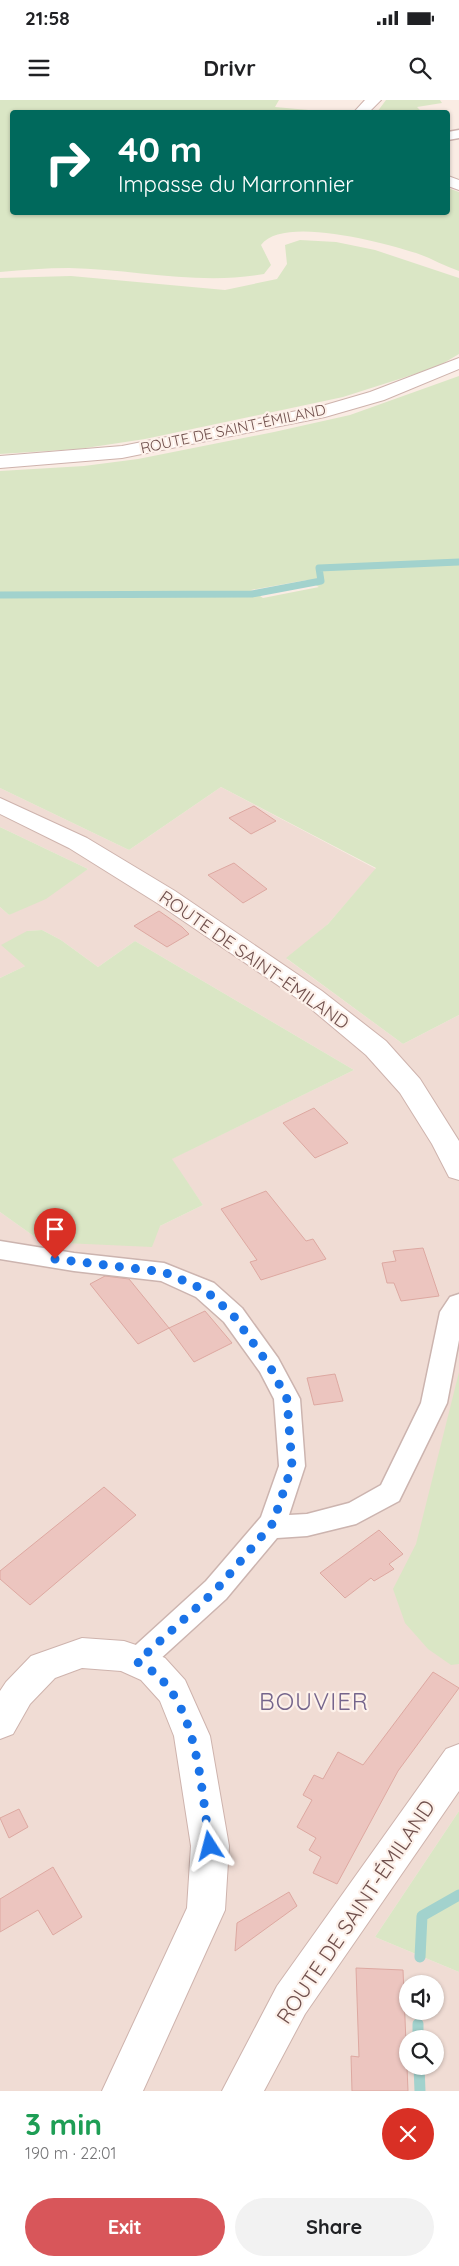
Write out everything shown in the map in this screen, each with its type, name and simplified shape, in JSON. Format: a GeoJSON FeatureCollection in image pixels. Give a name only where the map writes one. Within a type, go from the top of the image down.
{"type":"FeatureCollection","features":[{"type":"Feature","properties":{"kind":"main road"},"geometry":{"type":"LineString","coordinates":[[363,110],[374,100]]}},
{"type":"Feature","properties":{"kind":"main road","name":"ROUTE DE SAINT-ÉMILAND"},"geometry":{"type":"LineString","coordinates":[[0,462],[122,452],[325,411],[377,396],[459,363]]}},
{"type":"Feature","properties":{"kind":"main road","name":"ROUTE DE SAINT-ÉMILAND"},"geometry":{"type":"LineString","coordinates":[[0,805],[78,843],[122,870],[313,997],[376,1048],[410,1086],[446,1141],[459,1170]]}},
{"type":"Feature","properties":{"kind":"main road"},"geometry":{"type":"LineString","coordinates":[[0,1722],[18,1693],[43,1667],[82,1653],[124,1656],[153,1669],[173,1691],[192,1736],[210,1846],[206,1910],[122,2091]]}},
{"type":"Feature","properties":{"kind":"main road","name":"ROUTE DE SAINT-ÉMILAND"},"geometry":{"type":"LineString","coordinates":[[242,2091],[291,2000],[459,1761]]}},
{"type":"Feature","properties":{"kind":"street"},"geometry":{"type":"LineString","coordinates":[[0,1250],[74,1262],[164,1272],[205,1290],[233,1315],[269,1365],[287,1399],[292,1466],[273,1523],[216,1590],[137,1662]]}},
{"type":"Feature","properties":{"kind":"street"},"geometry":{"type":"LineString","coordinates":[[270,1526],[307,1525],[356,1513],[390,1493],[434,1403],[452,1312],[459,1304]]}},
{"type":"Feature","properties":{"kind":"shaded area"},"geometry":{"type":"Polygon","coordinates":[[[221,787],[376,869],[328,924],[287,959],[403,1044],[459,1015],[459,1811],[375,1937],[459,1972],[459,2091],[0,2091],[0,1212],[42,1242],[160,1226],[203,1205],[171,1159],[354,1070],[135,941],[98,967],[61,940],[42,930],[27,931],[25,966],[0,978],[0,907],[9,915],[88,869],[0,827],[0,788],[129,850],[221,787]]]}},
{"type":"Feature","properties":{"kind":"green space"},"geometry":{"type":"Polygon","coordinates":[[[0,100],[279,100],[275,107],[309,110],[10,110],[10,215],[450,215],[450,189],[459,192],[459,271],[416,253],[381,243],[335,234],[290,232],[273,236],[261,245],[271,265],[264,274],[240,277],[191,278],[69,268],[0,272],[0,100]]]}},
{"type":"Feature","properties":{"kind":"green space"},"geometry":{"type":"Polygon","coordinates":[[[386,100],[440,100],[442,103],[417,107],[420,110],[378,110],[386,100]]]}},
{"type":"Feature","properties":{"kind":"green space"},"geometry":{"type":"Polygon","coordinates":[[[300,240],[336,242],[375,250],[459,278],[459,354],[437,367],[343,397],[145,439],[79,449],[0,454],[0,278],[71,276],[225,290],[277,279],[287,264],[285,245],[300,240]]]}},
{"type":"Feature","properties":{"kind":"green space"},"geometry":{"type":"Polygon","coordinates":[[[459,376],[459,1015],[403,1044],[286,958],[328,924],[376,868],[221,787],[129,850],[0,788],[0,471],[84,466],[138,459],[350,415],[459,376]],[[307,580],[251,590],[263,598],[319,587],[307,580]]]}},
{"type":"Feature","properties":{"kind":"green space"},"geometry":{"type":"Polygon","coordinates":[[[0,827],[88,869],[46,899],[9,915],[0,907],[0,827]]]}},
{"type":"Feature","properties":{"kind":"green space"},"geometry":{"type":"Polygon","coordinates":[[[42,930],[61,940],[98,967],[135,941],[354,1070],[172,1159],[203,1205],[160,1226],[152,1247],[42,1242],[0,1212],[0,978],[25,966],[1,945],[27,931],[42,930]]]}},
{"type":"Feature","properties":{"kind":"green space"},"geometry":{"type":"Polygon","coordinates":[[[459,1372],[459,1664],[451,1665],[428,1649],[405,1623],[393,1589],[416,1544],[459,1372]]]}},
{"type":"Feature","properties":{"kind":"green space"},"geometry":{"type":"Polygon","coordinates":[[[459,1811],[459,1972],[375,1937],[459,1811]]]}},
{"type":"Feature","properties":{"kind":"building"},"geometry":{"type":"Polygon","coordinates":[[[254,806],[276,821],[251,834],[229,818],[254,806]]]}},
{"type":"Feature","properties":{"kind":"building"},"geometry":{"type":"Polygon","coordinates":[[[234,863],[267,889],[243,903],[208,875],[234,863]]]}},
{"type":"Feature","properties":{"kind":"building"},"geometry":{"type":"Polygon","coordinates":[[[159,911],[189,934],[167,947],[134,926],[159,911]]]}},
{"type":"Feature","properties":{"kind":"building"},"geometry":{"type":"Polygon","coordinates":[[[314,1108],[348,1143],[315,1158],[283,1123],[314,1108]]]}},
{"type":"Feature","properties":{"kind":"building"},"geometry":{"type":"Polygon","coordinates":[[[266,1191],[306,1241],[313,1239],[326,1259],[261,1280],[250,1262],[257,1260],[221,1209],[266,1191]]]}},
{"type":"Feature","properties":{"kind":"building"},"geometry":{"type":"Polygon","coordinates":[[[423,1248],[439,1296],[401,1301],[394,1283],[387,1283],[382,1263],[396,1261],[393,1251],[423,1248]]]}},
{"type":"Feature","properties":{"kind":"building"},"geometry":{"type":"Polygon","coordinates":[[[105,1276],[129,1279],[169,1328],[138,1344],[90,1284],[105,1276]]]}},
{"type":"Feature","properties":{"kind":"building"},"geometry":{"type":"Polygon","coordinates":[[[205,1311],[232,1343],[194,1362],[169,1328],[205,1311]]]}},
{"type":"Feature","properties":{"kind":"building"},"geometry":{"type":"Polygon","coordinates":[[[335,1374],[343,1401],[314,1405],[307,1378],[335,1374]]]}},
{"type":"Feature","properties":{"kind":"building"},"geometry":{"type":"Polygon","coordinates":[[[104,1487],[136,1515],[30,1605],[0,1579],[0,1571],[104,1487]]]}},
{"type":"Feature","properties":{"kind":"building"},"geometry":{"type":"Polygon","coordinates":[[[379,1530],[403,1554],[389,1564],[394,1569],[374,1581],[371,1578],[345,1598],[320,1573],[379,1530]]]}},
{"type":"Feature","properties":{"kind":"building"},"geometry":{"type":"Polygon","coordinates":[[[433,1672],[459,1688],[398,1771],[337,1884],[313,1873],[321,1857],[309,1850],[316,1838],[297,1827],[312,1800],[303,1795],[314,1775],[323,1779],[338,1752],[363,1765],[433,1672]]]}},
{"type":"Feature","properties":{"kind":"building"},"geometry":{"type":"Polygon","coordinates":[[[19,1809],[28,1827],[9,1838],[0,1818],[19,1809]]]}},
{"type":"Feature","properties":{"kind":"building"},"geometry":{"type":"Polygon","coordinates":[[[53,1867],[82,1917],[53,1935],[38,1910],[0,1932],[0,1899],[53,1867]]]}},
{"type":"Feature","properties":{"kind":"building"},"geometry":{"type":"Polygon","coordinates":[[[289,1892],[297,1906],[235,1951],[237,1923],[289,1892]]]}},
{"type":"Feature","properties":{"kind":"building"},"geometry":{"type":"Polygon","coordinates":[[[356,1968],[403,1970],[403,1975],[399,1975],[399,2020],[405,2020],[405,2030],[399,2030],[399,2075],[407,2075],[408,2091],[352,2091],[351,2056],[359,2057],[356,1968]]]}},
{"type":"Feature","properties":{"kind":"waterway"},"geometry":{"type":"LineString","coordinates":[[0,595],[252,594],[321,581],[319,568],[459,562]]}},
{"type":"Feature","properties":{"kind":"waterway"},"geometry":{"type":"LineString","coordinates":[[420,1957],[422,1916],[459,1895]]}},
{"type":"Feature","properties":{"kind":"waterway"},"geometry":{"type":"LineString","coordinates":[[418,2024],[418,2030]]}},
{"type":"Feature","properties":{"kind":"waterway"},"geometry":{"type":"LineString","coordinates":[[419,2075],[420,2091]]}},
{"type":"Feature","properties":{"kind":"district","name":"BOUVIER"},"geometry":{"type":"Point","coordinates":[314,1702]}},
{"type":"Feature","properties":{"kind":"route"},"geometry":{"type":"LineString","coordinates":[[55,1259],[164,1272],[205,1290],[233,1315],[269,1365],[287,1399],[292,1466],[273,1523],[216,1590],[137,1662],[153,1669],[173,1691],[192,1736],[210,1846]]}}]}
